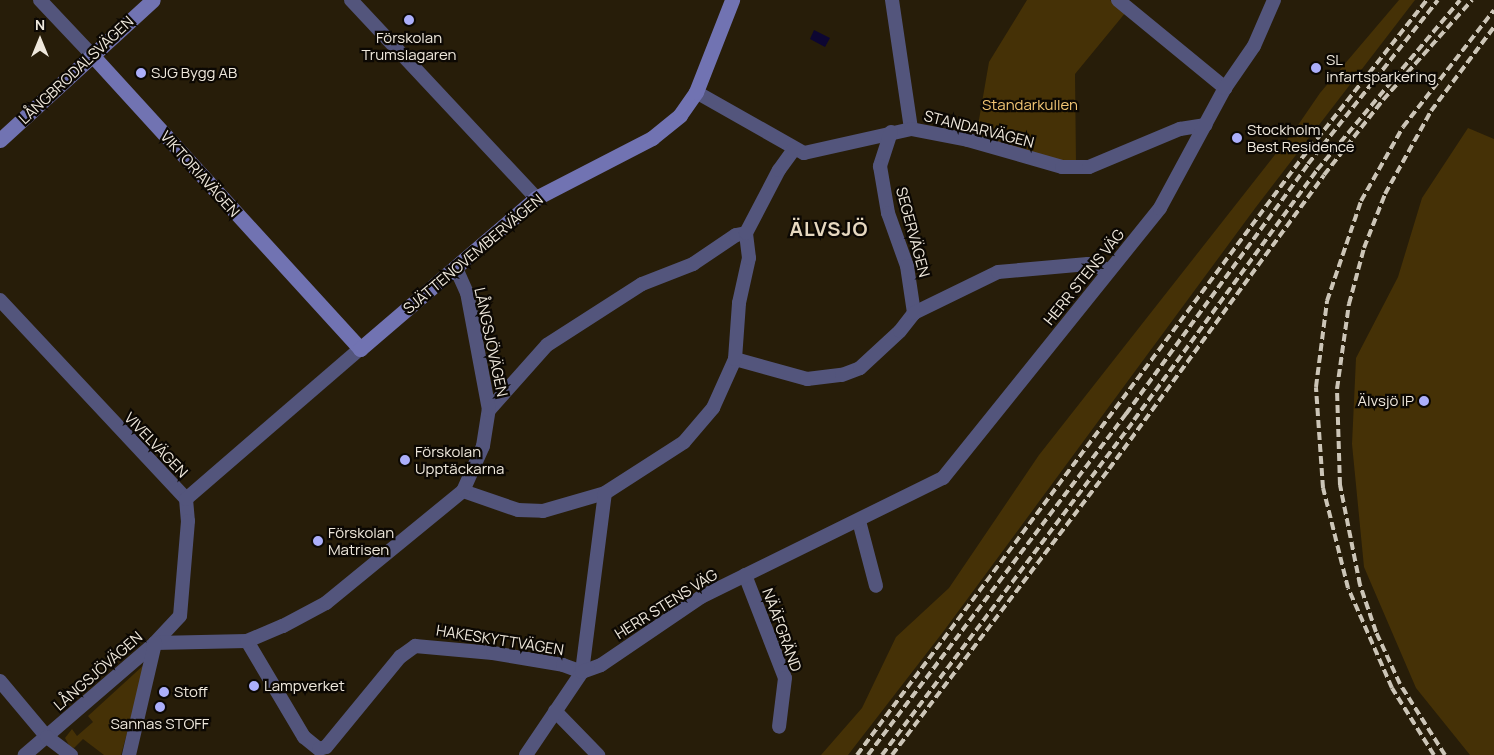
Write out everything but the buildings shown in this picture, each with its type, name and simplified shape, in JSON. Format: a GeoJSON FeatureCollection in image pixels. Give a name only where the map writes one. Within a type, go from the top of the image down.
{"type":"FeatureCollection","features":[{"type":"Feature","properties":{"kind":"street","name":"VIKTORIAVÄGEN"},"geometry":{"type":"LineString","coordinates":[[40,0],[360,348]]}},
{"type":"Feature","properties":{"kind":"street","name":"LÅNGBRODALSVÄGEN"},"geometry":{"type":"LineString","coordinates":[[0,140],[152,0]]}},
{"type":"Feature","properties":{"kind":"street"},"geometry":{"type":"LineString","coordinates":[[351,0],[536,198]]}},
{"type":"Feature","properties":{"kind":"street","name":"SJÄTTENOVEMBERVÄGEN"},"geometry":{"type":"LineString","coordinates":[[186,499],[536,198],[652,138],[680,115],[696,92],[732,0]]}},
{"type":"Feature","properties":{"kind":"street"},"geometry":{"type":"LineString","coordinates":[[892,0],[911,129]]}},
{"type":"Feature","properties":{"kind":"street"},"geometry":{"type":"LineString","coordinates":[[1118,0],[1225,88]]}},
{"type":"Feature","properties":{"kind":"street","name":"HERR STENS VÄG"},"geometry":{"type":"LineString","coordinates":[[582,672],[602,665],[701,597],[859,521],[943,478],[1160,208],[1225,88],[1254,46],[1274,0]]}},
{"type":"Feature","properties":{"kind":"street","name":"STANDARVÄGEN"},"geometry":{"type":"LineString","coordinates":[[696,92],[804,154],[891,132],[911,129],[968,140],[1062,167],[1089,167],[1180,129],[1206,125]]}},
{"type":"Feature","properties":{"kind":"street","name":"SEGERVÄGEN"},"geometry":{"type":"LineString","coordinates":[[891,132],[880,166],[888,214],[907,266],[914,313]]}},
{"type":"Feature","properties":{"kind":"street"},"geometry":{"type":"LineString","coordinates":[[463,491],[518,510],[544,511],[605,493],[684,442],[713,408],[735,359],[739,303],[749,258],[746,233],[779,170],[794,149]]}},
{"type":"Feature","properties":{"kind":"street"},"geometry":{"type":"LineString","coordinates":[[489,410],[546,345],[642,284],[693,264],[736,235],[746,233]]}},
{"type":"Feature","properties":{"kind":"street"},"geometry":{"type":"LineString","coordinates":[[735,359],[807,379],[842,375],[866,363],[900,331],[914,313],[1008,270],[1088,264],[1109,270]]}},
{"type":"Feature","properties":{"kind":"street","name":"LÅNGSJÖVÄGEN"},"geometry":{"type":"LineString","coordinates":[[25,755],[155,643],[247,641],[326,603],[463,491],[483,446],[489,410],[467,293],[456,268]]}},
{"type":"Feature","properties":{"kind":"street","name":"VIVELVÄGEN"},"geometry":{"type":"LineString","coordinates":[[0,300],[186,499],[187,544],[180,616],[155,643]]}},
{"type":"Feature","properties":{"kind":"street"},"geometry":{"type":"LineString","coordinates":[[526,755],[582,672],[605,493]]}},
{"type":"Feature","properties":{"kind":"street"},"geometry":{"type":"LineString","coordinates":[[859,521],[876,586]]}},
{"type":"Feature","properties":{"kind":"street","name":"NÄÄFGRÄND"},"geometry":{"type":"LineString","coordinates":[[745,575],[784,678],[779,727]]}},
{"type":"Feature","properties":{"kind":"street","name":"HAKESKYTTVÄGEN"},"geometry":{"type":"LineString","coordinates":[[247,641],[304,737],[319,749],[326,747],[400,657],[415,646],[493,653],[563,665],[582,672]]}},
{"type":"Feature","properties":{"kind":"street"},"geometry":{"type":"LineString","coordinates":[[128,755],[155,643]]}},
{"type":"Feature","properties":{"kind":"street"},"geometry":{"type":"LineString","coordinates":[[0,680],[48,737],[71,755]]}},
{"type":"Feature","properties":{"kind":"street"},"geometry":{"type":"LineString","coordinates":[[555,711],[598,755]]}},
{"type":"Feature","properties":{"kind":"green space","name":"Standarkullen"},"geometry":{"type":"Polygon","coordinates":[[[1027,0],[1110,0],[1126,12],[1075,74],[1076,162],[1058,163],[976,137],[989,62],[1027,0]]]}},
{"type":"Feature","properties":{"kind":"green space"},"geometry":{"type":"Polygon","coordinates":[[[1399,0],[1415,0],[1256,207],[943,632],[848,755],[821,755],[862,708],[896,637],[949,588],[1039,455],[1296,128],[1320,93],[1399,0]]]}},
{"type":"Feature","properties":{"kind":"green space","name":"Älvsjö IP"},"geometry":{"type":"Polygon","coordinates":[[[1468,128],[1494,139],[1494,755],[1470,755],[1416,688],[1364,567],[1352,444],[1356,358],[1398,277],[1422,198],[1468,128]]]}},
{"type":"Feature","properties":{"kind":"green space"},"geometry":{"type":"Polygon","coordinates":[[[146,663],[121,755],[104,755],[83,739],[74,748],[70,747],[65,738],[72,729],[77,736],[93,722],[88,716],[146,663]]]}},
{"type":"Feature","properties":{"kind":"shaded area"},"geometry":{"type":"Polygon","coordinates":[[[814,30],[830,38],[825,47],[810,39],[814,30]]]}},
{"type":"Feature","properties":{"kind":"railway"},"geometry":{"type":"LineString","coordinates":[[857,755],[1302,158],[1427,0]]}},
{"type":"Feature","properties":{"kind":"railway"},"geometry":{"type":"LineString","coordinates":[[868,755],[1126,414],[1308,164],[1438,0]]}},
{"type":"Feature","properties":{"kind":"railway"},"geometry":{"type":"LineString","coordinates":[[882,755],[1134,420],[1317,170],[1460,0]]}},
{"type":"Feature","properties":{"kind":"railway"},"geometry":{"type":"LineString","coordinates":[[892,755],[1109,469],[1324,175],[1383,100],[1472,0]]}},
{"type":"Feature","properties":{"kind":"railway"},"geometry":{"type":"LineString","coordinates":[[1434,755],[1392,688],[1348,588],[1323,488],[1316,387],[1327,301],[1361,201],[1403,127],[1494,10]]}},
{"type":"Feature","properties":{"kind":"railway"},"geometry":{"type":"LineString","coordinates":[[1445,755],[1400,684],[1376,632],[1360,585],[1340,485],[1337,389],[1349,304],[1364,248],[1385,194],[1431,111],[1494,27]]}},
{"type":"Feature","properties":{"kind":"place","name":"Förskolan Trumslagaren"},"geometry":{"type":"Point","coordinates":[409,20]}},
{"type":"Feature","properties":{"kind":"place","name":"SL infartsparkering"},"geometry":{"type":"Point","coordinates":[1316,68]}},
{"type":"Feature","properties":{"kind":"place","name":"SJG Bygg AB"},"geometry":{"type":"Point","coordinates":[141,73]}},
{"type":"Feature","properties":{"kind":"place","name":"Stockholm Best Residence"},"geometry":{"type":"Point","coordinates":[1237,138]}},
{"type":"Feature","properties":{"kind":"place","name":"Älvsjö IP"},"geometry":{"type":"Point","coordinates":[1424,401]}},
{"type":"Feature","properties":{"kind":"place","name":"Förskolan Upptäckarna"},"geometry":{"type":"Point","coordinates":[405,460]}},
{"type":"Feature","properties":{"kind":"place","name":"Förskolan Matrisen"},"geometry":{"type":"Point","coordinates":[318,541]}},
{"type":"Feature","properties":{"kind":"place","name":"Lampverket"},"geometry":{"type":"Point","coordinates":[254,686]}},
{"type":"Feature","properties":{"kind":"place","name":"Stoff"},"geometry":{"type":"Point","coordinates":[164,692]}},
{"type":"Feature","properties":{"kind":"place","name":"Sannas STOFF"},"geometry":{"type":"Point","coordinates":[160,707]}},
{"type":"Feature","properties":{"kind":"district","name":"ÄLVSJÖ"},"geometry":{"type":"Point","coordinates":[829,228]}}]}
